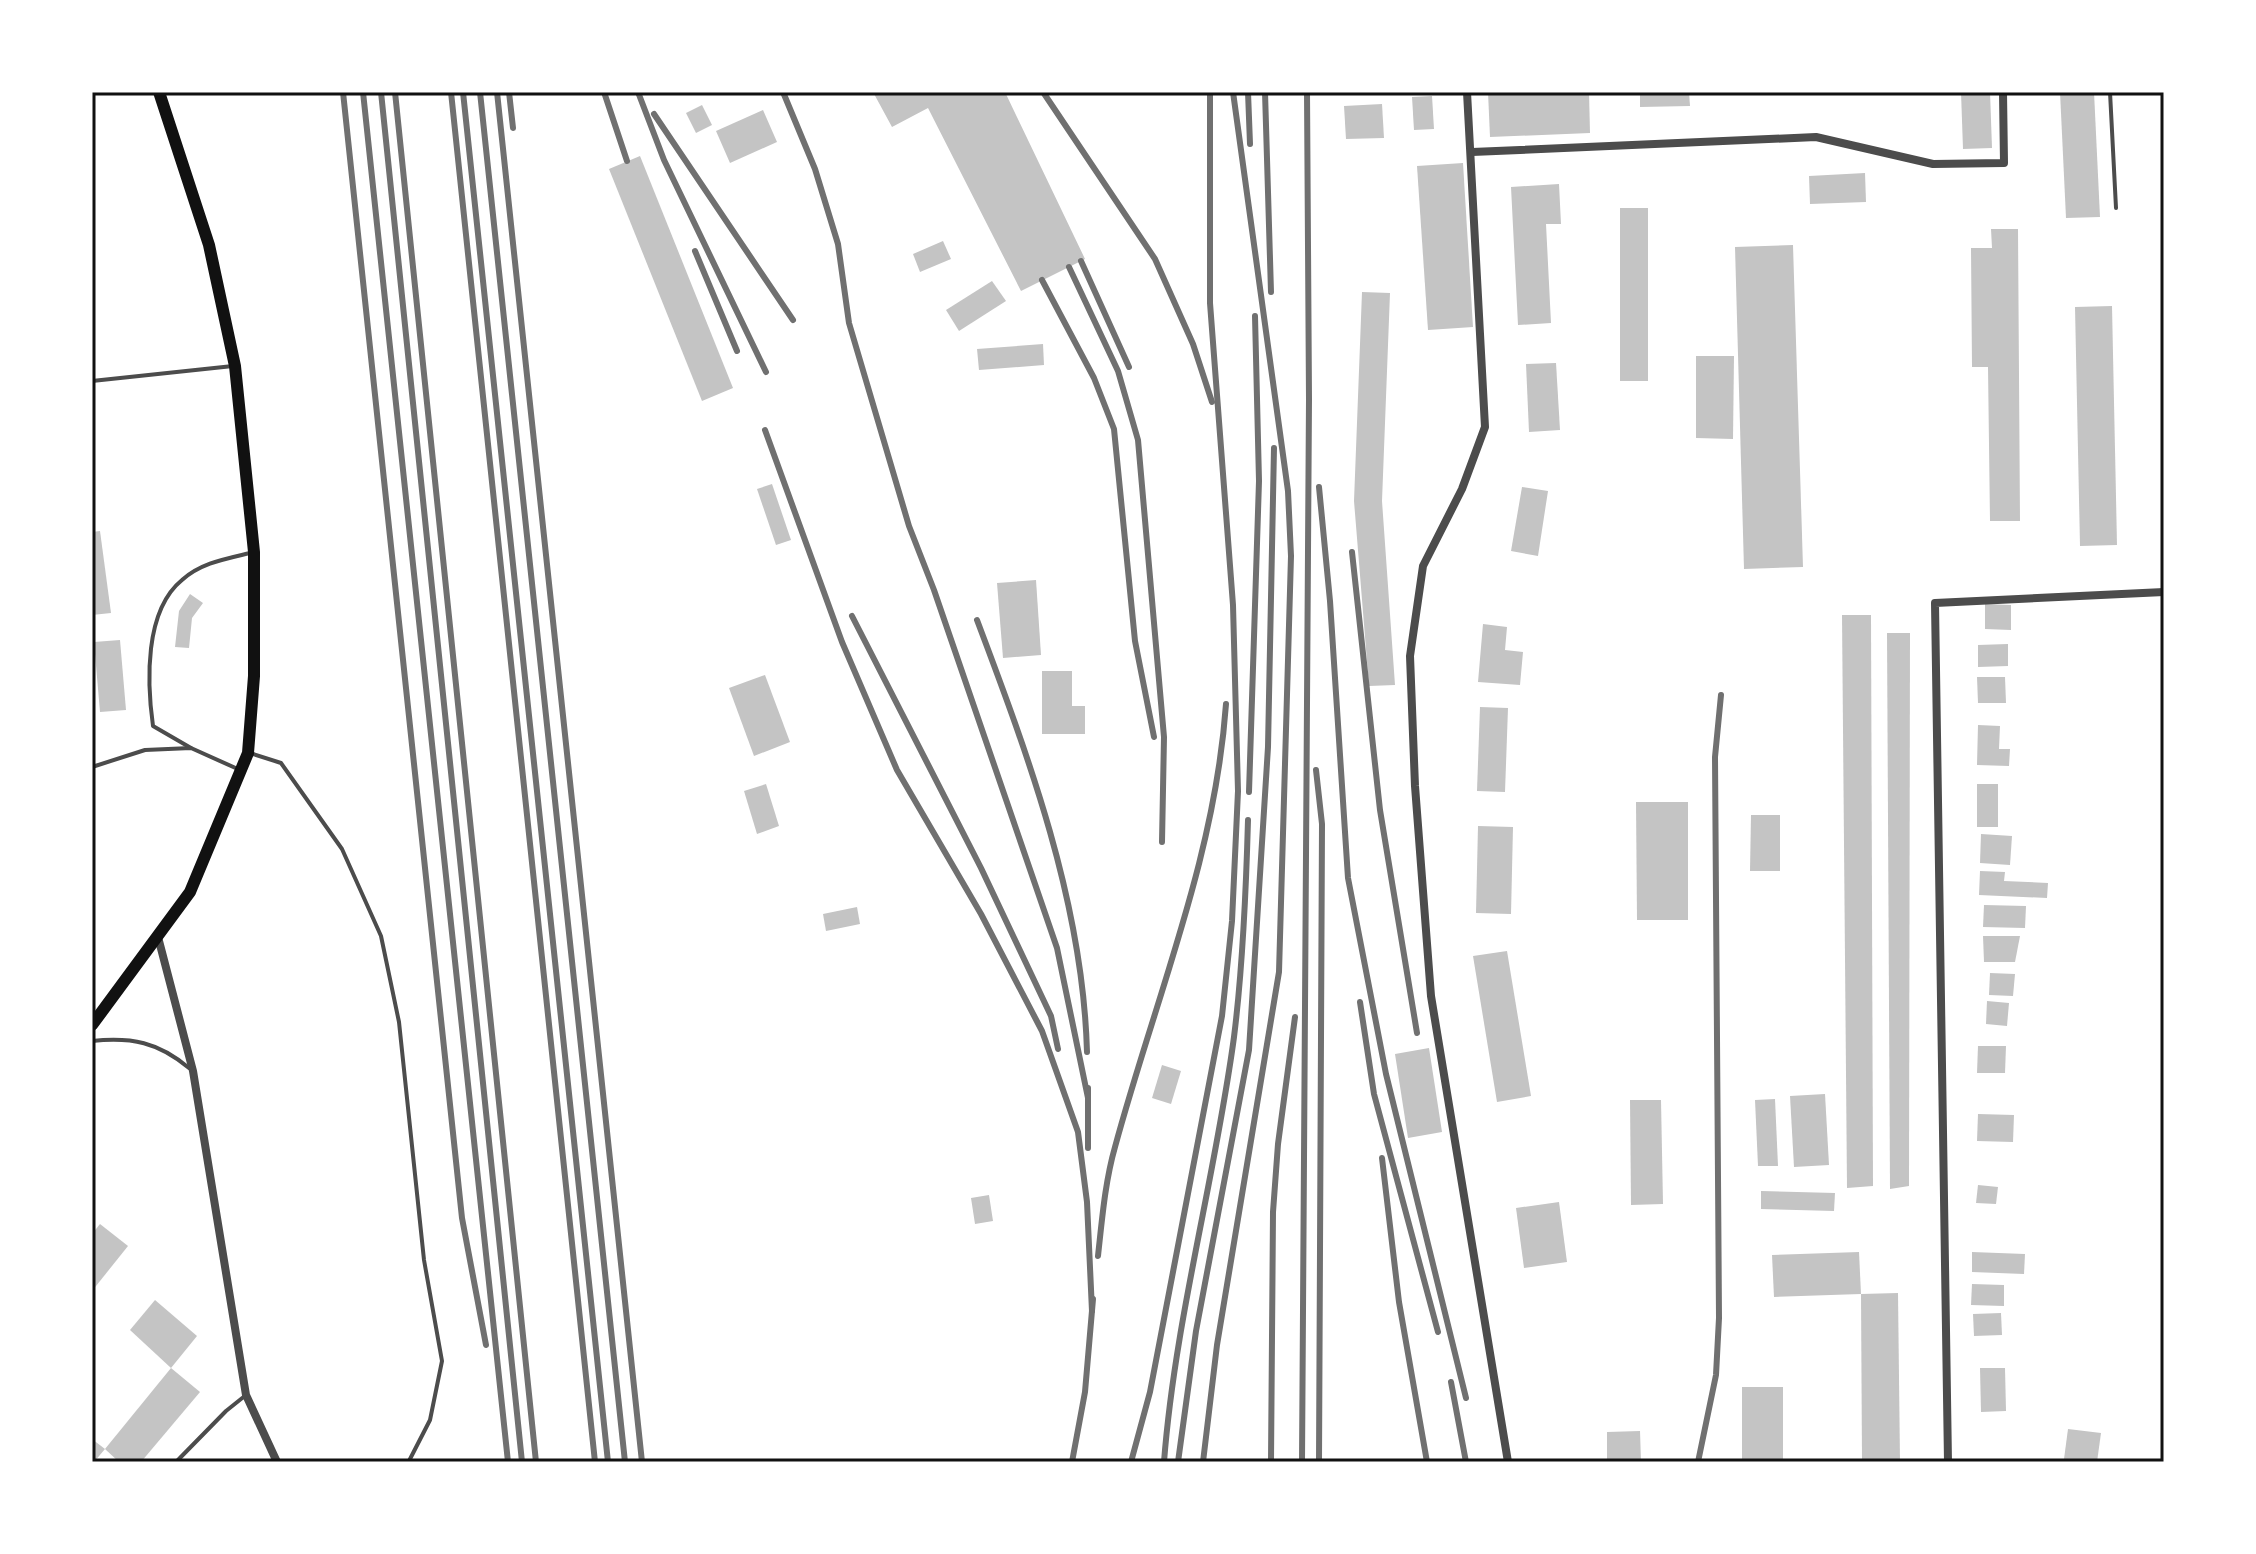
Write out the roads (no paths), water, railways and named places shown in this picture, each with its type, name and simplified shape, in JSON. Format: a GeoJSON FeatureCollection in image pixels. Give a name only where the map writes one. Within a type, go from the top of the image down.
{"type":"FeatureCollection","features":[{"type":"Feature","properties":{"kind":"main road"},"geometry":{"type":"LineString","coordinates":[[92,1025],[190,892],[248,753],[254,676],[254,552],[235,366],[209,245],[159,92]]}},
{"type":"Feature","properties":{"kind":"street"},"geometry":{"type":"LineString","coordinates":[[1467,92],[1485,427],[1462,489],[1423,566],[1410,656],[1415,786],[1431,996],[1508,1462]]}},
{"type":"Feature","properties":{"kind":"street"},"geometry":{"type":"LineString","coordinates":[[1472,152],[1816,137],[1933,164],[2004,163],[2003,92]]}},
{"type":"Feature","properties":{"kind":"street"},"geometry":{"type":"LineString","coordinates":[[1948,1462],[1935,603],[2164,592]]}},
{"type":"Feature","properties":{"kind":"street"},"geometry":{"type":"LineString","coordinates":[[158,937],[193,1071],[246,1395],[277,1462]]}},
{"type":"Feature","properties":{"kind":"lane"},"geometry":{"type":"LineString","coordinates":[[2110,92],[2116,208]]}},
{"type":"Feature","properties":{"kind":"lane"},"geometry":{"type":"LineString","coordinates":[[92,381],[235,366]]}},
{"type":"Feature","properties":{"kind":"lane"},"geometry":{"type":"LineString","coordinates":[[242,771],[191,748],[153,726],[147,680],[156,621],[180,581],[210,562],[254,552]]}},
{"type":"Feature","properties":{"kind":"lane"},"geometry":{"type":"LineString","coordinates":[[92,767],[145,750],[191,748]]}},
{"type":"Feature","properties":{"kind":"lane"},"geometry":{"type":"LineString","coordinates":[[248,753],[281,763],[342,849],[381,936],[399,1022],[424,1260],[442,1361],[430,1420],[409,1461]]}},
{"type":"Feature","properties":{"kind":"lane"},"geometry":{"type":"LineString","coordinates":[[92,1041],[146,1041],[167,1050],[193,1071]]}},
{"type":"Feature","properties":{"kind":"lane"},"geometry":{"type":"LineString","coordinates":[[176,1462],[246,1395]]}},
{"type":"Feature","properties":{"kind":"railway"},"geometry":{"type":"LineString","coordinates":[[343,92],[462,1218],[486,1345]]}},
{"type":"Feature","properties":{"kind":"railway"},"geometry":{"type":"LineString","coordinates":[[363,92],[508,1462]]}},
{"type":"Feature","properties":{"kind":"railway"},"geometry":{"type":"LineString","coordinates":[[381,92],[522,1462]]}},
{"type":"Feature","properties":{"kind":"railway"},"geometry":{"type":"LineString","coordinates":[[395,92],[536,1462]]}},
{"type":"Feature","properties":{"kind":"railway"},"geometry":{"type":"LineString","coordinates":[[451,92],[595,1462]]}},
{"type":"Feature","properties":{"kind":"railway"},"geometry":{"type":"LineString","coordinates":[[463,92],[608,1462]]}},
{"type":"Feature","properties":{"kind":"railway"},"geometry":{"type":"LineString","coordinates":[[480,92],[625,1462]]}},
{"type":"Feature","properties":{"kind":"railway"},"geometry":{"type":"LineString","coordinates":[[497,92],[642,1462]]}},
{"type":"Feature","properties":{"kind":"railway"},"geometry":{"type":"LineString","coordinates":[[509,92],[513,128]]}},
{"type":"Feature","properties":{"kind":"railway"},"geometry":{"type":"LineString","coordinates":[[604,92],[627,161]]}},
{"type":"Feature","properties":{"kind":"railway"},"geometry":{"type":"LineString","coordinates":[[638,92],[664,160],[766,372]]}},
{"type":"Feature","properties":{"kind":"railway"},"geometry":{"type":"LineString","coordinates":[[783,92],[815,169],[838,244],[849,323],[909,526],[934,590],[1057,948],[1088,1098]]}},
{"type":"Feature","properties":{"kind":"railway"},"geometry":{"type":"LineString","coordinates":[[1043,92],[1155,259],[1193,344],[1212,402]]}},
{"type":"Feature","properties":{"kind":"railway"},"geometry":{"type":"LineString","coordinates":[[1131,1462],[1150,1392],[1222,1016],[1232,921],[1238,791],[1233,605],[1210,303],[1210,92]]}},
{"type":"Feature","properties":{"kind":"railway"},"geometry":{"type":"LineString","coordinates":[[1203,1462],[1217,1345],[1279,972],[1291,556],[1288,491],[1233,92]]}},
{"type":"Feature","properties":{"kind":"railway"},"geometry":{"type":"LineString","coordinates":[[1248,92],[1250,144]]}},
{"type":"Feature","properties":{"kind":"railway"},"geometry":{"type":"LineString","coordinates":[[1265,92],[1271,292]]}},
{"type":"Feature","properties":{"kind":"railway"},"geometry":{"type":"LineString","coordinates":[[1302,1462],[1309,399],[1307,92]]}},
{"type":"Feature","properties":{"kind":"railway"},"geometry":{"type":"LineString","coordinates":[[654,114],[793,320]]}},
{"type":"Feature","properties":{"kind":"railway"},"geometry":{"type":"LineString","coordinates":[[695,251],[737,351]]}},
{"type":"Feature","properties":{"kind":"railway"},"geometry":{"type":"LineString","coordinates":[[1081,261],[1129,367]]}},
{"type":"Feature","properties":{"kind":"railway"},"geometry":{"type":"LineString","coordinates":[[1069,267],[1118,371],[1138,440],[1164,737],[1162,842]]}},
{"type":"Feature","properties":{"kind":"railway"},"geometry":{"type":"LineString","coordinates":[[1042,280],[1094,378],[1114,429],[1135,641],[1154,737]]}},
{"type":"Feature","properties":{"kind":"railway"},"geometry":{"type":"LineString","coordinates":[[1249,792],[1259,481],[1255,316]]}},
{"type":"Feature","properties":{"kind":"railway"},"geometry":{"type":"LineString","coordinates":[[765,430],[842,642],[897,770],[981,914],[1042,1031],[1078,1132],[1087,1202],[1092,1311]]}},
{"type":"Feature","properties":{"kind":"railway"},"geometry":{"type":"LineString","coordinates":[[1178,1462],[1196,1331],[1249,1050],[1268,747],[1274,448]]}},
{"type":"Feature","properties":{"kind":"railway"},"geometry":{"type":"LineString","coordinates":[[1319,487],[1330,601],[1348,878],[1386,1074],[1466,1398]]}},
{"type":"Feature","properties":{"kind":"railway"},"geometry":{"type":"LineString","coordinates":[[1352,552],[1380,810],[1417,1033]]}},
{"type":"Feature","properties":{"kind":"railway"},"geometry":{"type":"LineString","coordinates":[[852,616],[981,868],[1051,1016],[1058,1049]]}},
{"type":"Feature","properties":{"kind":"railway"},"geometry":{"type":"LineString","coordinates":[[977,620],[1034,778],[1064,886],[1083,996],[1087,1052]]}},
{"type":"Feature","properties":{"kind":"railway"},"geometry":{"type":"LineString","coordinates":[[1698,1462],[1716,1375],[1719,1318],[1715,757],[1721,695]]}},
{"type":"Feature","properties":{"kind":"railway"},"geometry":{"type":"LineString","coordinates":[[1098,1256],[1112,1160],[1197,873],[1210,818],[1226,704]]}},
{"type":"Feature","properties":{"kind":"railway"},"geometry":{"type":"LineString","coordinates":[[1316,770],[1322,824],[1319,1462]]}},
{"type":"Feature","properties":{"kind":"railway"},"geometry":{"type":"LineString","coordinates":[[1164,1462],[1177,1355],[1234,1037],[1244,929],[1248,820]]}},
{"type":"Feature","properties":{"kind":"railway"},"geometry":{"type":"LineString","coordinates":[[1360,1002],[1374,1094],[1438,1332]]}},
{"type":"Feature","properties":{"kind":"railway"},"geometry":{"type":"LineString","coordinates":[[1271,1462],[1273,1212],[1278,1144],[1295,1017]]}},
{"type":"Feature","properties":{"kind":"railway"},"geometry":{"type":"LineString","coordinates":[[1088,1088],[1088,1148]]}},
{"type":"Feature","properties":{"kind":"railway"},"geometry":{"type":"LineString","coordinates":[[1382,1158],[1399,1302],[1427,1462]]}},
{"type":"Feature","properties":{"kind":"railway"},"geometry":{"type":"LineString","coordinates":[[1072,1462],[1085,1392],[1093,1299]]}},
{"type":"Feature","properties":{"kind":"railway"},"geometry":{"type":"LineString","coordinates":[[1451,1382],[1466,1462]]}}]}
